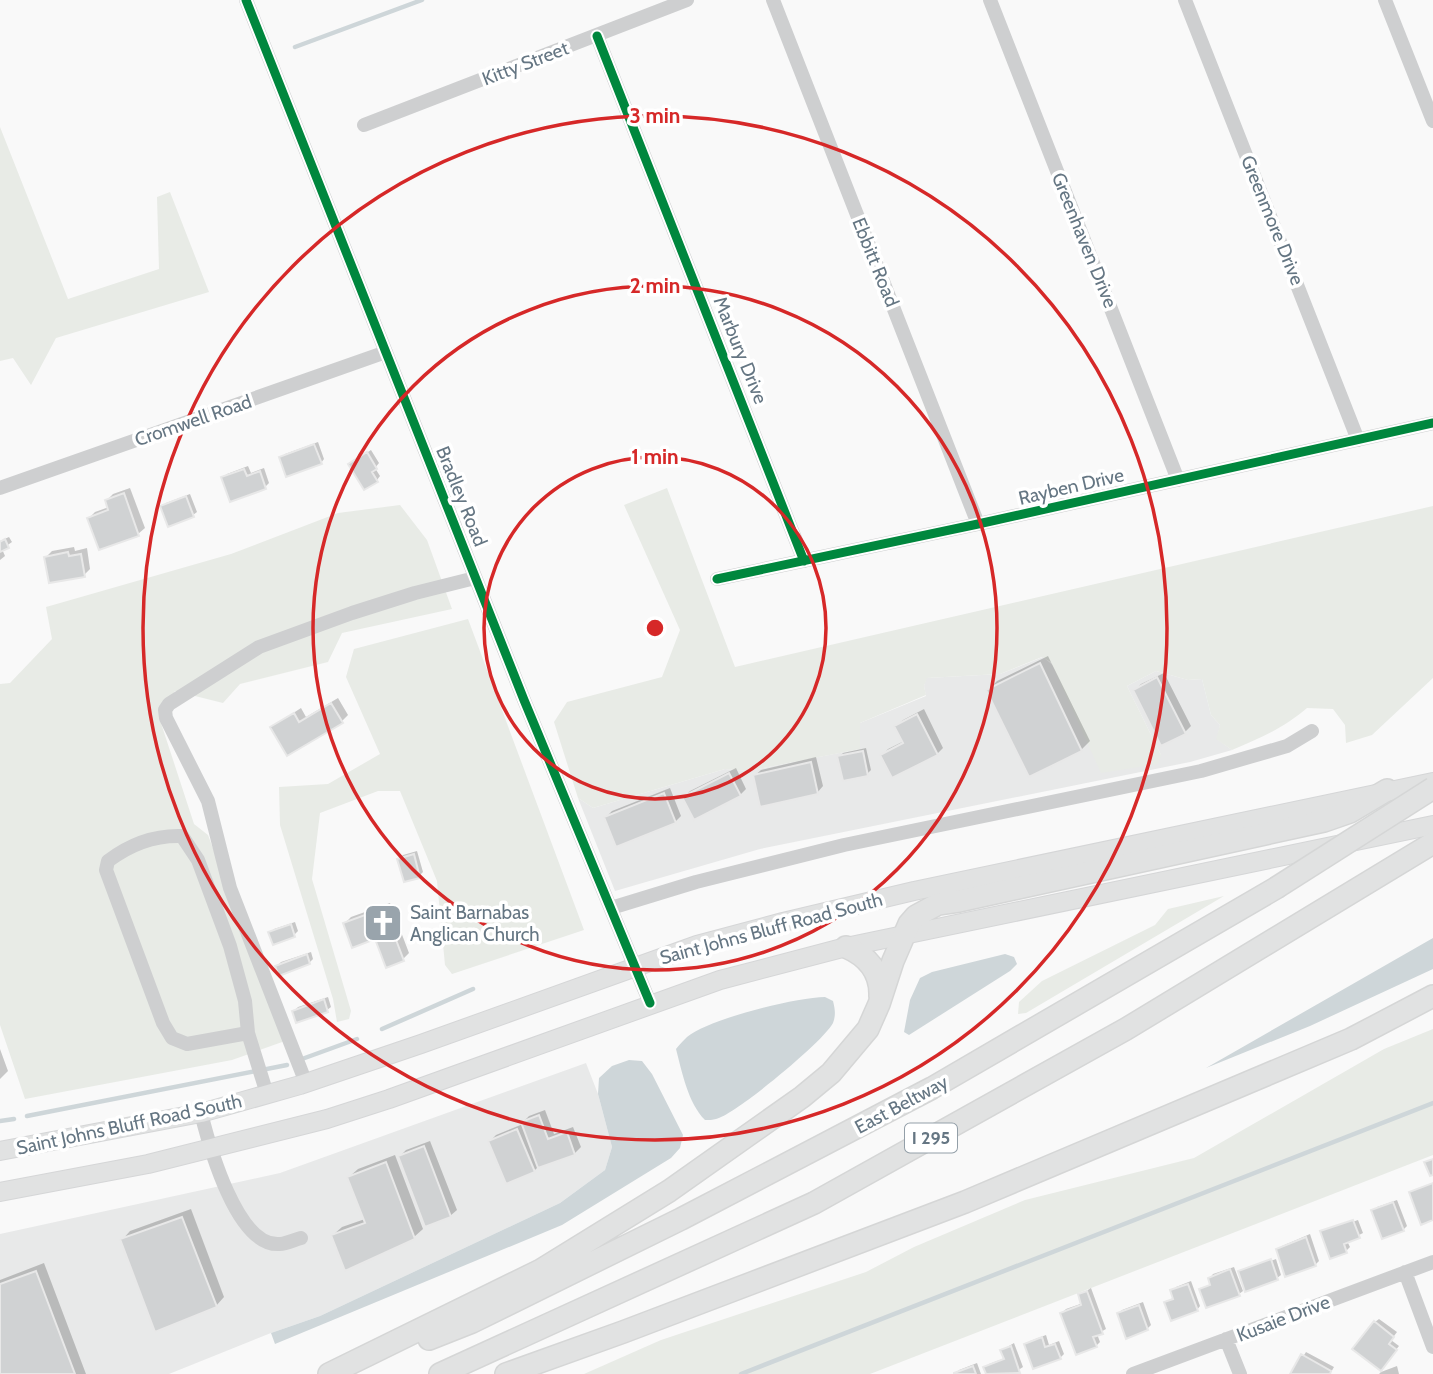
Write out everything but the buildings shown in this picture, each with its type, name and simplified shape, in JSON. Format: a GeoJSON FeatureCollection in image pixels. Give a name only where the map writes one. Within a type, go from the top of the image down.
{"type":"FeatureCollection","features":[{"type":"Feature","properties":{"kind":"highway","name":"East Beltway"},"geometry":{"type":"LineString","coordinates":[[344,1374],[472,1322],[681,1219],[920,1095],[1276,888],[1433,788]]}},
{"type":"Feature","properties":{"kind":"highway"},"geometry":{"type":"LineString","coordinates":[[329,1374],[541,1270],[669,1191],[802,1097],[831,1073],[867,1030],[880,1004],[903,936],[916,916],[939,904],[1324,821],[1350,811],[1387,790]]}},
{"type":"Feature","properties":{"kind":"highway","name":"I 295"},"geometry":{"type":"LineString","coordinates":[[440,1374],[814,1203],[1126,1029],[1433,843]]}},
{"type":"Feature","properties":{"kind":"highway"},"geometry":{"type":"LineString","coordinates":[[846,947],[866,958],[876,972],[880,1004]]}},
{"type":"Feature","properties":{"kind":"highway"},"geometry":{"type":"LineString","coordinates":[[506,1374],[965,1202],[1351,1039],[1433,996]]}},
{"type":"Feature","properties":{"kind":"main road","name":"Saint Johns Bluff Road South"},"geometry":{"type":"LineString","coordinates":[[0,1151],[201,1113],[306,1083],[697,945],[914,891],[1433,782]]}},
{"type":"Feature","properties":{"kind":"main road","name":"Saint Johns Bluff Road South"},"geometry":{"type":"LineString","coordinates":[[0,1192],[148,1164],[327,1119],[389,1099],[650,1003],[720,980],[846,947],[1433,825]]}},
{"type":"Feature","properties":{"kind":"street","name":"Bradley Road"},"geometry":{"type":"LineString","coordinates":[[246,0],[524,700],[650,1003]]}},
{"type":"Feature","properties":{"kind":"street","name":"Kitty Street"},"geometry":{"type":"LineString","coordinates":[[364,125],[687,0]]}},
{"type":"Feature","properties":{"kind":"street","name":"Ebbitt Road"},"geometry":{"type":"LineString","coordinates":[[773,0],[978,524]]}},
{"type":"Feature","properties":{"kind":"street","name":"Greenhaven Drive"},"geometry":{"type":"LineString","coordinates":[[990,0],[1178,480]]}},
{"type":"Feature","properties":{"kind":"street","name":"Greenmore Drive"},"geometry":{"type":"LineString","coordinates":[[1185,0],[1358,440]]}},
{"type":"Feature","properties":{"kind":"street"},"geometry":{"type":"LineString","coordinates":[[1385,0],[1433,121]]}},
{"type":"Feature","properties":{"kind":"street","name":"Marbury Drive"},"geometry":{"type":"LineString","coordinates":[[597,36],[804,561]]}},
{"type":"Feature","properties":{"kind":"street","name":"Cromwell Road"},"geometry":{"type":"LineString","coordinates":[[0,488],[386,352]]}},
{"type":"Feature","properties":{"kind":"street","name":"Rayben Drive"},"geometry":{"type":"LineString","coordinates":[[717,579],[1433,423]]}},
{"type":"Feature","properties":{"kind":"street"},"geometry":{"type":"LineString","coordinates":[[306,1083],[230,888],[208,802],[166,718],[165,710],[169,704],[259,647],[352,613],[475,578]]}},
{"type":"Feature","properties":{"kind":"street"},"geometry":{"type":"LineString","coordinates":[[611,908],[696,882],[844,845],[1201,771],[1287,746],[1312,731]]}},
{"type":"Feature","properties":{"kind":"street"},"geometry":{"type":"LineString","coordinates":[[248,1033],[187,1044],[172,1038],[163,1023],[106,870],[108,862],[120,852],[148,840],[182,836],[198,860],[230,946],[245,1001],[248,1033],[267,1094]]}},
{"type":"Feature","properties":{"kind":"street"},"geometry":{"type":"LineString","coordinates":[[201,1113],[210,1149],[229,1199],[258,1238],[278,1245],[300,1238]]}},
{"type":"Feature","properties":{"kind":"street","name":"Kusaie Drive"},"geometry":{"type":"LineString","coordinates":[[1133,1374],[1433,1262]]}},
{"type":"Feature","properties":{"kind":"street"},"geometry":{"type":"LineString","coordinates":[[1405,1272],[1433,1347]]}},
{"type":"Feature","properties":{"kind":"street"},"geometry":{"type":"LineString","coordinates":[[1226,1339],[1240,1374]]}},
{"type":"Feature","properties":{"kind":"shaded area"},"geometry":{"type":"Polygon","coordinates":[[[0,127],[68,299],[159,269],[157,197],[170,192],[209,292],[56,338],[31,385],[13,358],[0,361],[0,127]]]}},
{"type":"Feature","properties":{"kind":"shaded area"},"geometry":{"type":"Polygon","coordinates":[[[667,488],[735,667],[1433,506],[1433,678],[1372,735],[1346,743],[1345,725],[1333,709],[1307,708],[1281,727],[1232,750],[1216,739],[1220,725],[1211,715],[1202,679],[1188,680],[1156,671],[1127,686],[1161,755],[1158,764],[1101,773],[1051,662],[1042,657],[1000,674],[927,678],[924,686],[926,695],[860,723],[860,749],[748,771],[725,769],[593,808],[578,798],[554,722],[567,702],[662,677],[680,630],[624,505],[667,488]]]}},
{"type":"Feature","properties":{"kind":"shaded area"},"geometry":{"type":"Polygon","coordinates":[[[400,505],[427,540],[452,609],[342,633],[328,662],[240,684],[223,703],[175,691],[159,717],[194,824],[208,835],[285,1041],[232,1060],[25,1099],[0,1025],[0,684],[10,683],[52,639],[46,607],[231,554],[338,513],[400,505]]]}},
{"type":"Feature","properties":{"kind":"shaded area"},"geometry":{"type":"Polygon","coordinates":[[[468,619],[584,930],[452,974],[445,965],[437,881],[400,791],[378,791],[320,813],[312,879],[351,1011],[349,1019],[337,1022],[333,999],[280,825],[279,787],[328,784],[380,754],[346,677],[354,649],[468,619]]]}},
{"type":"Feature","properties":{"kind":"shaded area"},"geometry":{"type":"Polygon","coordinates":[[[1043,657],[1161,755],[1127,686],[1156,671],[1188,680],[1202,679],[1211,715],[1220,725],[1217,739],[1232,750],[1190,762],[760,849],[615,891],[578,798],[593,808],[725,769],[748,771],[859,749],[860,723],[926,696],[926,678],[1000,674],[1043,657]]]}},
{"type":"Feature","properties":{"kind":"shaded area"},"geometry":{"type":"Polygon","coordinates":[[[1224,896],[1026,1013],[1018,1014],[1019,1002],[1042,981],[1155,925],[1168,909],[1224,896]]]}},
{"type":"Feature","properties":{"kind":"shaded area"},"geometry":{"type":"Polygon","coordinates":[[[1433,938],[1433,969],[1310,1026],[1206,1068],[1433,938]]]}},
{"type":"Feature","properties":{"kind":"shaded area"},"geometry":{"type":"Polygon","coordinates":[[[1005,954],[1014,957],[1017,964],[1010,971],[909,1035],[904,1032],[910,1000],[920,978],[932,972],[1005,954]]]}},
{"type":"Feature","properties":{"kind":"shaded area"},"geometry":{"type":"Polygon","coordinates":[[[825,997],[833,1001],[834,1020],[814,1045],[779,1076],[741,1104],[716,1119],[705,1120],[690,1096],[676,1049],[684,1040],[699,1030],[733,1016],[774,1005],[825,997]]]}},
{"type":"Feature","properties":{"kind":"shaded area"},"geometry":{"type":"Polygon","coordinates":[[[1433,1029],[1433,1155],[870,1374],[584,1374],[661,1340],[866,1272],[914,1247],[1025,1200],[1194,1158],[1384,1049],[1433,1029]]]}},
{"type":"Feature","properties":{"kind":"shaded area"},"geometry":{"type":"Polygon","coordinates":[[[629,1060],[642,1061],[652,1074],[683,1135],[680,1148],[671,1158],[562,1225],[275,1344],[271,1333],[320,1316],[560,1203],[605,1170],[612,1147],[598,1094],[599,1078],[612,1066],[629,1060]]]}},
{"type":"Feature","properties":{"kind":"shaded area"},"geometry":{"type":"Polygon","coordinates":[[[586,1063],[598,1094],[612,1147],[605,1170],[560,1203],[320,1316],[169,1374],[0,1374],[0,1234],[280,1173],[586,1063]]]}},
{"type":"Feature","properties":{"kind":"waterway"},"geometry":{"type":"LineString","coordinates":[[295,47],[422,0]]}},
{"type":"Feature","properties":{"kind":"waterway"},"geometry":{"type":"LineString","coordinates":[[382,1029],[473,989]]}},
{"type":"Feature","properties":{"kind":"waterway"},"geometry":{"type":"LineString","coordinates":[[302,1059],[357,1039]]}},
{"type":"Feature","properties":{"kind":"waterway"},"geometry":{"type":"LineString","coordinates":[[27,1116],[287,1065]]}},
{"type":"Feature","properties":{"kind":"waterway"},"geometry":{"type":"LineString","coordinates":[[741,1374],[1433,1103]]}},
{"type":"Feature","properties":{"kind":"waterway"},"geometry":{"type":"LineString","coordinates":[[0,1121],[14,1119]]}},
{"type":"Feature","properties":{"kind":"cycle path"},"geometry":{"type":"LineString","coordinates":[[246,0],[524,700],[650,1003]]}},
{"type":"Feature","properties":{"kind":"cycle path"},"geometry":{"type":"LineString","coordinates":[[597,36],[804,561]]}},
{"type":"Feature","properties":{"kind":"cycle path"},"geometry":{"type":"LineString","coordinates":[[717,579],[1433,423]]}},
{"type":"Feature","properties":{"kind":"place","name":"Saint Barnabas Anglican Church"},"geometry":{"type":"Point","coordinates":[383,923]}}]}
